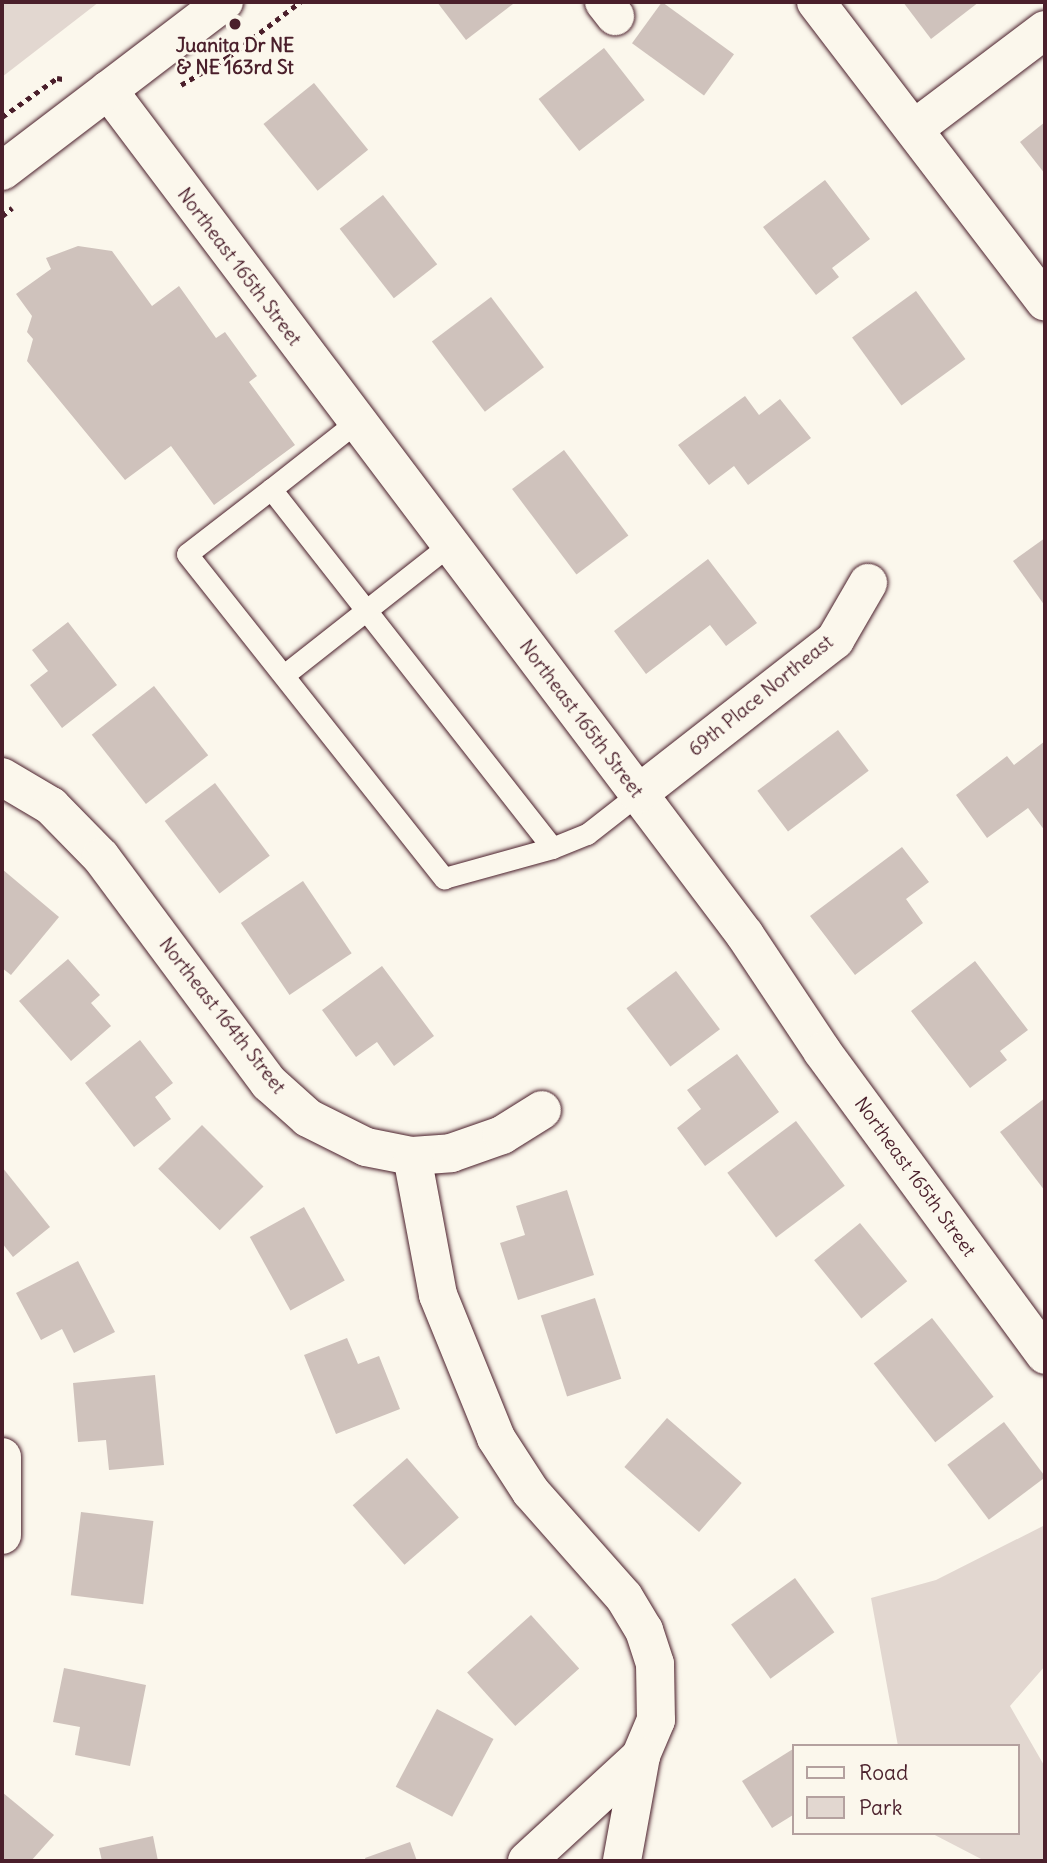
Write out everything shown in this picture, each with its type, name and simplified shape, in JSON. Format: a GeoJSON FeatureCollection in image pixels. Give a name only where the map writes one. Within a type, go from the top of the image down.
{"type":"FeatureCollection","features":[{"type":"Feature","properties":{"kind":"street"},"geometry":{"type":"LineString","coordinates":[[2,171],[224,2]]}},
{"type":"Feature","properties":{"kind":"street"},"geometry":{"type":"LineString","coordinates":[[816,2],[1045,301]]}},
{"type":"Feature","properties":{"kind":"street"},"geometry":{"type":"LineString","coordinates":[[914,130],[1045,30]]}},
{"type":"Feature","properties":{"kind":"street","name":"Northeast 165th Street"},"geometry":{"type":"LineString","coordinates":[[108,90],[448,547],[745,935],[830,1062],[1045,1355]]}},
{"type":"Feature","properties":{"kind":"street","name":"69th Place Northeast"},"geometry":{"type":"LineString","coordinates":[[638,794],[835,640],[868,583]]}},
{"type":"Feature","properties":{"kind":"street","name":"Northeast 164th Street"},"geometry":{"type":"LineString","coordinates":[[2,777],[51,806],[101,857],[269,1083],[320,1124],[366,1147],[412,1156],[451,1153],[502,1135],[542,1110]]}},
{"type":"Feature","properties":{"kind":"street"},"geometry":{"type":"LineString","coordinates":[[412,1156],[438,1296],[496,1438],[531,1492],[624,1597],[643,1630],[655,1664],[656,1720],[640,1756],[622,1861]]}},
{"type":"Feature","properties":{"kind":"street"},"geometry":{"type":"LineString","coordinates":[[2,1457],[2,1535]]}},
{"type":"Feature","properties":{"kind":"street"},"geometry":{"type":"LineString","coordinates":[[527,1861],[640,1756]]}},
{"type":"Feature","properties":{"kind":"lane"},"geometry":{"type":"LineString","coordinates":[[355,423],[187,554],[443,878],[552,848],[587,834],[638,794]]}},
{"type":"Feature","properties":{"kind":"lane"},"geometry":{"type":"LineString","coordinates":[[271,488],[552,848]]}},
{"type":"Feature","properties":{"kind":"lane"},"geometry":{"type":"LineString","coordinates":[[284,675],[448,547]]}},
{"type":"Feature","properties":{"kind":"path"},"geometry":{"type":"LineString","coordinates":[[179,86],[228,57],[300,2]]}},
{"type":"Feature","properties":{"kind":"green space"},"geometry":{"type":"Polygon","coordinates":[[[2,2],[99,2],[2,77],[2,2]]]}},
{"type":"Feature","properties":{"kind":"green space"},"geometry":{"type":"Polygon","coordinates":[[[1045,1525],[1045,1666],[1010,1706],[1045,1767],[1045,1861],[985,1861],[935,1835],[1019,1835],[1019,1744],[898,1744],[871,1598],[936,1580],[1045,1525]]]}},
{"type":"Feature","properties":{"kind":"building"},"geometry":{"type":"Polygon","coordinates":[[[437,2],[511,2],[513,4],[466,40],[437,2]]]}},
{"type":"Feature","properties":{"kind":"building"},"geometry":{"type":"Polygon","coordinates":[[[662,2],[734,54],[704,96],[632,43],[662,2]]]}},
{"type":"Feature","properties":{"kind":"building"},"geometry":{"type":"Polygon","coordinates":[[[903,2],[979,2],[931,39],[903,2]]]}},
{"type":"Feature","properties":{"kind":"building"},"geometry":{"type":"Polygon","coordinates":[[[604,48],[645,100],[579,151],[539,99],[604,48]]]}},
{"type":"Feature","properties":{"kind":"building"},"geometry":{"type":"Polygon","coordinates":[[[314,83],[368,150],[318,191],[263,124],[314,83]]]}},
{"type":"Feature","properties":{"kind":"building"},"geometry":{"type":"Polygon","coordinates":[[[1045,122],[1045,174],[1020,142],[1045,122]]]}},
{"type":"Feature","properties":{"kind":"building"},"geometry":{"type":"Polygon","coordinates":[[[825,180],[870,239],[832,268],[839,277],[816,295],[763,227],[825,180]]]}},
{"type":"Feature","properties":{"kind":"building"},"geometry":{"type":"Polygon","coordinates":[[[383,195],[437,264],[394,298],[340,229],[383,195]]]}},
{"type":"Feature","properties":{"kind":"building"},"geometry":{"type":"Polygon","coordinates":[[[78,246],[112,251],[152,306],[179,286],[216,338],[225,332],[257,376],[249,382],[295,445],[214,505],[171,446],[125,480],[27,361],[33,339],[27,332],[32,316],[16,294],[51,269],[46,258],[78,246]]]}},
{"type":"Feature","properties":{"kind":"building"},"geometry":{"type":"Polygon","coordinates":[[[916,291],[965,359],[901,405],[852,337],[916,291]]]}},
{"type":"Feature","properties":{"kind":"building"},"geometry":{"type":"Polygon","coordinates":[[[491,297],[544,367],[485,412],[432,342],[491,297]]]}},
{"type":"Feature","properties":{"kind":"building"},"geometry":{"type":"Polygon","coordinates":[[[745,396],[759,415],[780,399],[811,438],[748,485],[734,466],[709,485],[678,445],[745,396]]]}},
{"type":"Feature","properties":{"kind":"building"},"geometry":{"type":"Polygon","coordinates":[[[564,450],[628,535],[576,575],[512,489],[564,450]]]}},
{"type":"Feature","properties":{"kind":"building"},"geometry":{"type":"Polygon","coordinates":[[[1045,538],[1045,606],[1013,561],[1045,538]]]}},
{"type":"Feature","properties":{"kind":"building"},"geometry":{"type":"Polygon","coordinates":[[[708,559],[757,623],[726,646],[710,625],[646,674],[614,631],[708,559]]]}},
{"type":"Feature","properties":{"kind":"building"},"geometry":{"type":"Polygon","coordinates":[[[68,622],[117,685],[62,728],[30,685],[48,671],[32,650],[68,622]]]}},
{"type":"Feature","properties":{"kind":"building"},"geometry":{"type":"Polygon","coordinates":[[[154,686],[208,755],[146,804],[92,735],[154,686]]]}},
{"type":"Feature","properties":{"kind":"building"},"geometry":{"type":"Polygon","coordinates":[[[838,730],[869,771],[788,832],[757,791],[838,730]]]}},
{"type":"Feature","properties":{"kind":"building"},"geometry":{"type":"Polygon","coordinates":[[[1045,741],[1045,831],[1028,808],[987,838],[956,795],[1007,756],[1014,765],[1045,741]]]}},
{"type":"Feature","properties":{"kind":"building"},"geometry":{"type":"Polygon","coordinates":[[[215,783],[270,856],[219,894],[165,821],[215,783]]]}},
{"type":"Feature","properties":{"kind":"building"},"geometry":{"type":"Polygon","coordinates":[[[902,847],[929,882],[906,899],[923,923],[855,975],[810,916],[902,847]]]}},
{"type":"Feature","properties":{"kind":"building"},"geometry":{"type":"Polygon","coordinates":[[[2,869],[59,917],[11,975],[2,968],[2,869]]]}},
{"type":"Feature","properties":{"kind":"building"},"geometry":{"type":"Polygon","coordinates":[[[303,881],[352,953],[289,995],[241,923],[303,881]]]}},
{"type":"Feature","properties":{"kind":"building"},"geometry":{"type":"Polygon","coordinates":[[[68,959],[100,995],[91,1003],[111,1026],[71,1061],[19,1001],[68,959]]]}},
{"type":"Feature","properties":{"kind":"building"},"geometry":{"type":"Polygon","coordinates":[[[975,961],[1028,1030],[1000,1051],[1007,1060],[970,1088],[911,1011],[975,961]]]}},
{"type":"Feature","properties":{"kind":"building"},"geometry":{"type":"Polygon","coordinates":[[[382,966],[434,1036],[394,1066],[377,1042],[356,1057],[322,1010],[382,966]]]}},
{"type":"Feature","properties":{"kind":"building"},"geometry":{"type":"Polygon","coordinates":[[[676,971],[720,1029],[670,1067],[626,1008],[676,971]]]}},
{"type":"Feature","properties":{"kind":"building"},"geometry":{"type":"Polygon","coordinates":[[[140,1040],[173,1083],[155,1097],[171,1119],[134,1147],[85,1083],[140,1040]]]}},
{"type":"Feature","properties":{"kind":"building"},"geometry":{"type":"Polygon","coordinates":[[[737,1054],[779,1112],[705,1166],[677,1128],[701,1109],[687,1090],[737,1054]]]}},
{"type":"Feature","properties":{"kind":"building"},"geometry":{"type":"Polygon","coordinates":[[[1045,1098],[1045,1191],[1000,1132],[1045,1098]]]}},
{"type":"Feature","properties":{"kind":"building"},"geometry":{"type":"Polygon","coordinates":[[[796,1121],[845,1186],[776,1237],[727,1173],[796,1121]]]}},
{"type":"Feature","properties":{"kind":"building"},"geometry":{"type":"Polygon","coordinates":[[[202,1125],[264,1187],[220,1230],[158,1169],[202,1125]]]}},
{"type":"Feature","properties":{"kind":"building"},"geometry":{"type":"Polygon","coordinates":[[[2,1167],[50,1227],[13,1257],[2,1243],[2,1167]]]}},
{"type":"Feature","properties":{"kind":"building"},"geometry":{"type":"Polygon","coordinates":[[[567,1190],[594,1275],[518,1300],[500,1243],[525,1235],[516,1206],[567,1190]]]}},
{"type":"Feature","properties":{"kind":"building"},"geometry":{"type":"Polygon","coordinates":[[[304,1207],[345,1280],[290,1311],[250,1237],[304,1207]]]}},
{"type":"Feature","properties":{"kind":"building"},"geometry":{"type":"Polygon","coordinates":[[[860,1223],[907,1281],[861,1318],[814,1260],[860,1223]]]}},
{"type":"Feature","properties":{"kind":"building"},"geometry":{"type":"Polygon","coordinates":[[[78,1261],[115,1332],[74,1353],[62,1329],[41,1340],[16,1293],[78,1261]]]}},
{"type":"Feature","properties":{"kind":"building"},"geometry":{"type":"Polygon","coordinates":[[[595,1298],[621,1379],[567,1396],[541,1316],[595,1298]]]}},
{"type":"Feature","properties":{"kind":"building"},"geometry":{"type":"Polygon","coordinates":[[[932,1318],[994,1397],[935,1442],[874,1364],[932,1318]]]}},
{"type":"Feature","properties":{"kind":"building"},"geometry":{"type":"Polygon","coordinates":[[[347,1338],[358,1364],[379,1356],[400,1409],[336,1434],[304,1355],[347,1338]]]}},
{"type":"Feature","properties":{"kind":"building"},"geometry":{"type":"Polygon","coordinates":[[[155,1375],[164,1465],[109,1470],[106,1440],[78,1442],[73,1383],[155,1375]]]}},
{"type":"Feature","properties":{"kind":"building"},"geometry":{"type":"Polygon","coordinates":[[[667,1418],[742,1483],[699,1532],[624,1467],[667,1418]]]}},
{"type":"Feature","properties":{"kind":"building"},"geometry":{"type":"Polygon","coordinates":[[[1004,1422],[1045,1478],[989,1520],[947,1465],[1004,1422]]]}},
{"type":"Feature","properties":{"kind":"building"},"geometry":{"type":"Polygon","coordinates":[[[407,1458],[459,1518],[404,1565],[353,1505],[407,1458]]]}},
{"type":"Feature","properties":{"kind":"building"},"geometry":{"type":"Polygon","coordinates":[[[81,1512],[153,1521],[143,1604],[71,1595],[81,1512]]]}},
{"type":"Feature","properties":{"kind":"building"},"geometry":{"type":"Polygon","coordinates":[[[795,1578],[834,1632],[770,1679],[731,1624],[795,1578]]]}},
{"type":"Feature","properties":{"kind":"building"},"geometry":{"type":"Polygon","coordinates":[[[531,1615],[579,1669],[515,1726],[467,1673],[531,1615]]]}},
{"type":"Feature","properties":{"kind":"building"},"geometry":{"type":"Polygon","coordinates":[[[64,1668],[146,1685],[130,1766],[75,1755],[80,1727],[53,1722],[64,1668]]]}},
{"type":"Feature","properties":{"kind":"building"},"geometry":{"type":"Polygon","coordinates":[[[437,1709],[494,1739],[452,1817],[396,1787],[437,1709]]]}},
{"type":"Feature","properties":{"kind":"building"},"geometry":{"type":"Polygon","coordinates":[[[792,1750],[792,1816],[772,1828],[742,1781],[792,1750]]]}},
{"type":"Feature","properties":{"kind":"building"},"geometry":{"type":"Polygon","coordinates":[[[2,1792],[54,1835],[31,1861],[2,1860],[2,1792]]]}},
{"type":"Feature","properties":{"kind":"building"},"geometry":{"type":"Polygon","coordinates":[[[153,1836],[158,1861],[102,1861],[99,1848],[153,1836]]]}},
{"type":"Feature","properties":{"kind":"building"},"geometry":{"type":"Polygon","coordinates":[[[410,1842],[417,1861],[366,1861],[365,1858],[410,1842]]]}},
{"type":"Feature","properties":{"kind":"place","name":"Juanita Dr NE & NE 163rd St"},"geometry":{"type":"Point","coordinates":[235,24]}}]}
